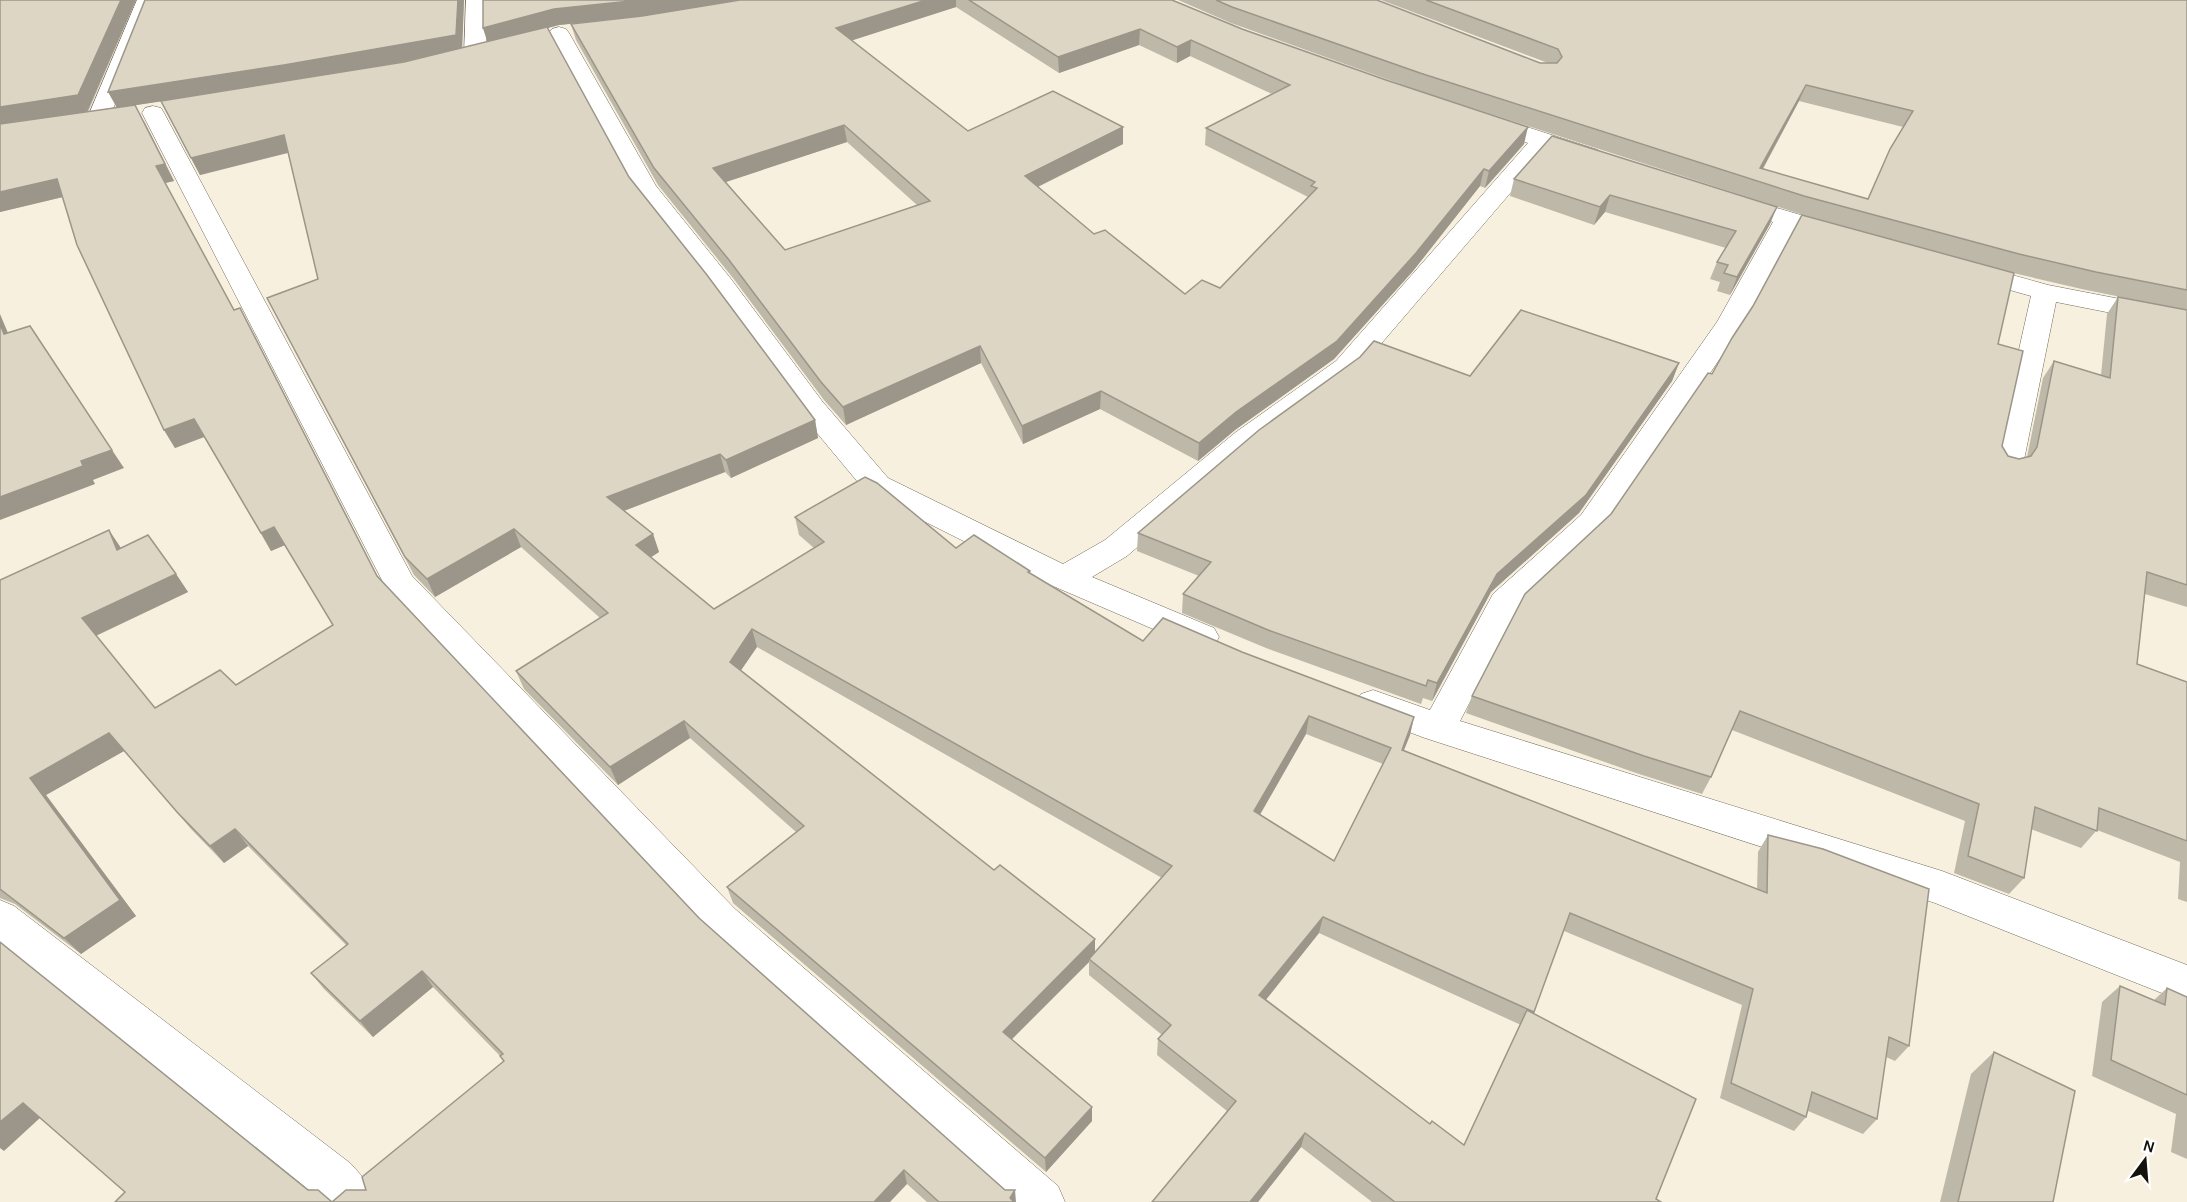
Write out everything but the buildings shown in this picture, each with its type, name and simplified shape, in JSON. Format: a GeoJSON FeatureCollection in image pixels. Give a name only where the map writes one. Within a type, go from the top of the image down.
{"type":"FeatureCollection","features":[{"type":"Feature","properties":{"kind":"street"},"geometry":{"type":"LineString","coordinates":[[98,119],[147,0]]}},
{"type":"Feature","properties":{"kind":"street"},"geometry":{"type":"LineString","coordinates":[[475,57],[476,0]]}},
{"type":"Feature","properties":{"kind":"street"},"geometry":{"type":"LineString","coordinates":[[559,34],[645,188],[722,285],[812,408],[877,485],[1064,578],[1232,650]]}},
{"type":"Feature","properties":{"kind":"street"},"geometry":{"type":"LineString","coordinates":[[452,61],[496,51]]}},
{"type":"Feature","properties":{"kind":"street"},"geometry":{"type":"LineString","coordinates":[[76,122],[145,114],[400,584],[721,921],[1042,1202]]}},
{"type":"Feature","properties":{"kind":"street"},"geometry":{"type":"LineString","coordinates":[[1464,115],[1609,162]]}},
{"type":"Feature","properties":{"kind":"street"},"geometry":{"type":"LineString","coordinates":[[1064,578],[1116,548],[1246,439],[1346,367],[1542,140]]}},
{"type":"Feature","properties":{"kind":"street"},"geometry":{"type":"LineString","coordinates":[[1709,194],[1787,220],[1865,242]]}},
{"type":"Feature","properties":{"kind":"street"},"geometry":{"type":"LineString","coordinates":[[1438,728],[1505,603],[1592,523],[1730,322],[1787,220]]}},
{"type":"Feature","properties":{"kind":"street"},"geometry":{"type":"LineString","coordinates":[[1944,264],[2045,292],[2187,320]]}},
{"type":"Feature","properties":{"kind":"street"},"geometry":{"type":"LineString","coordinates":[[2008,465],[2045,292]]}},
{"type":"Feature","properties":{"kind":"street"},"geometry":{"type":"LineString","coordinates":[[1340,691],[1438,728],[1942,888],[2187,984]]}},
{"type":"Feature","properties":{"kind":"street"},"geometry":{"type":"LineString","coordinates":[[0,918],[334,1179],[355,1202]]}}]}
